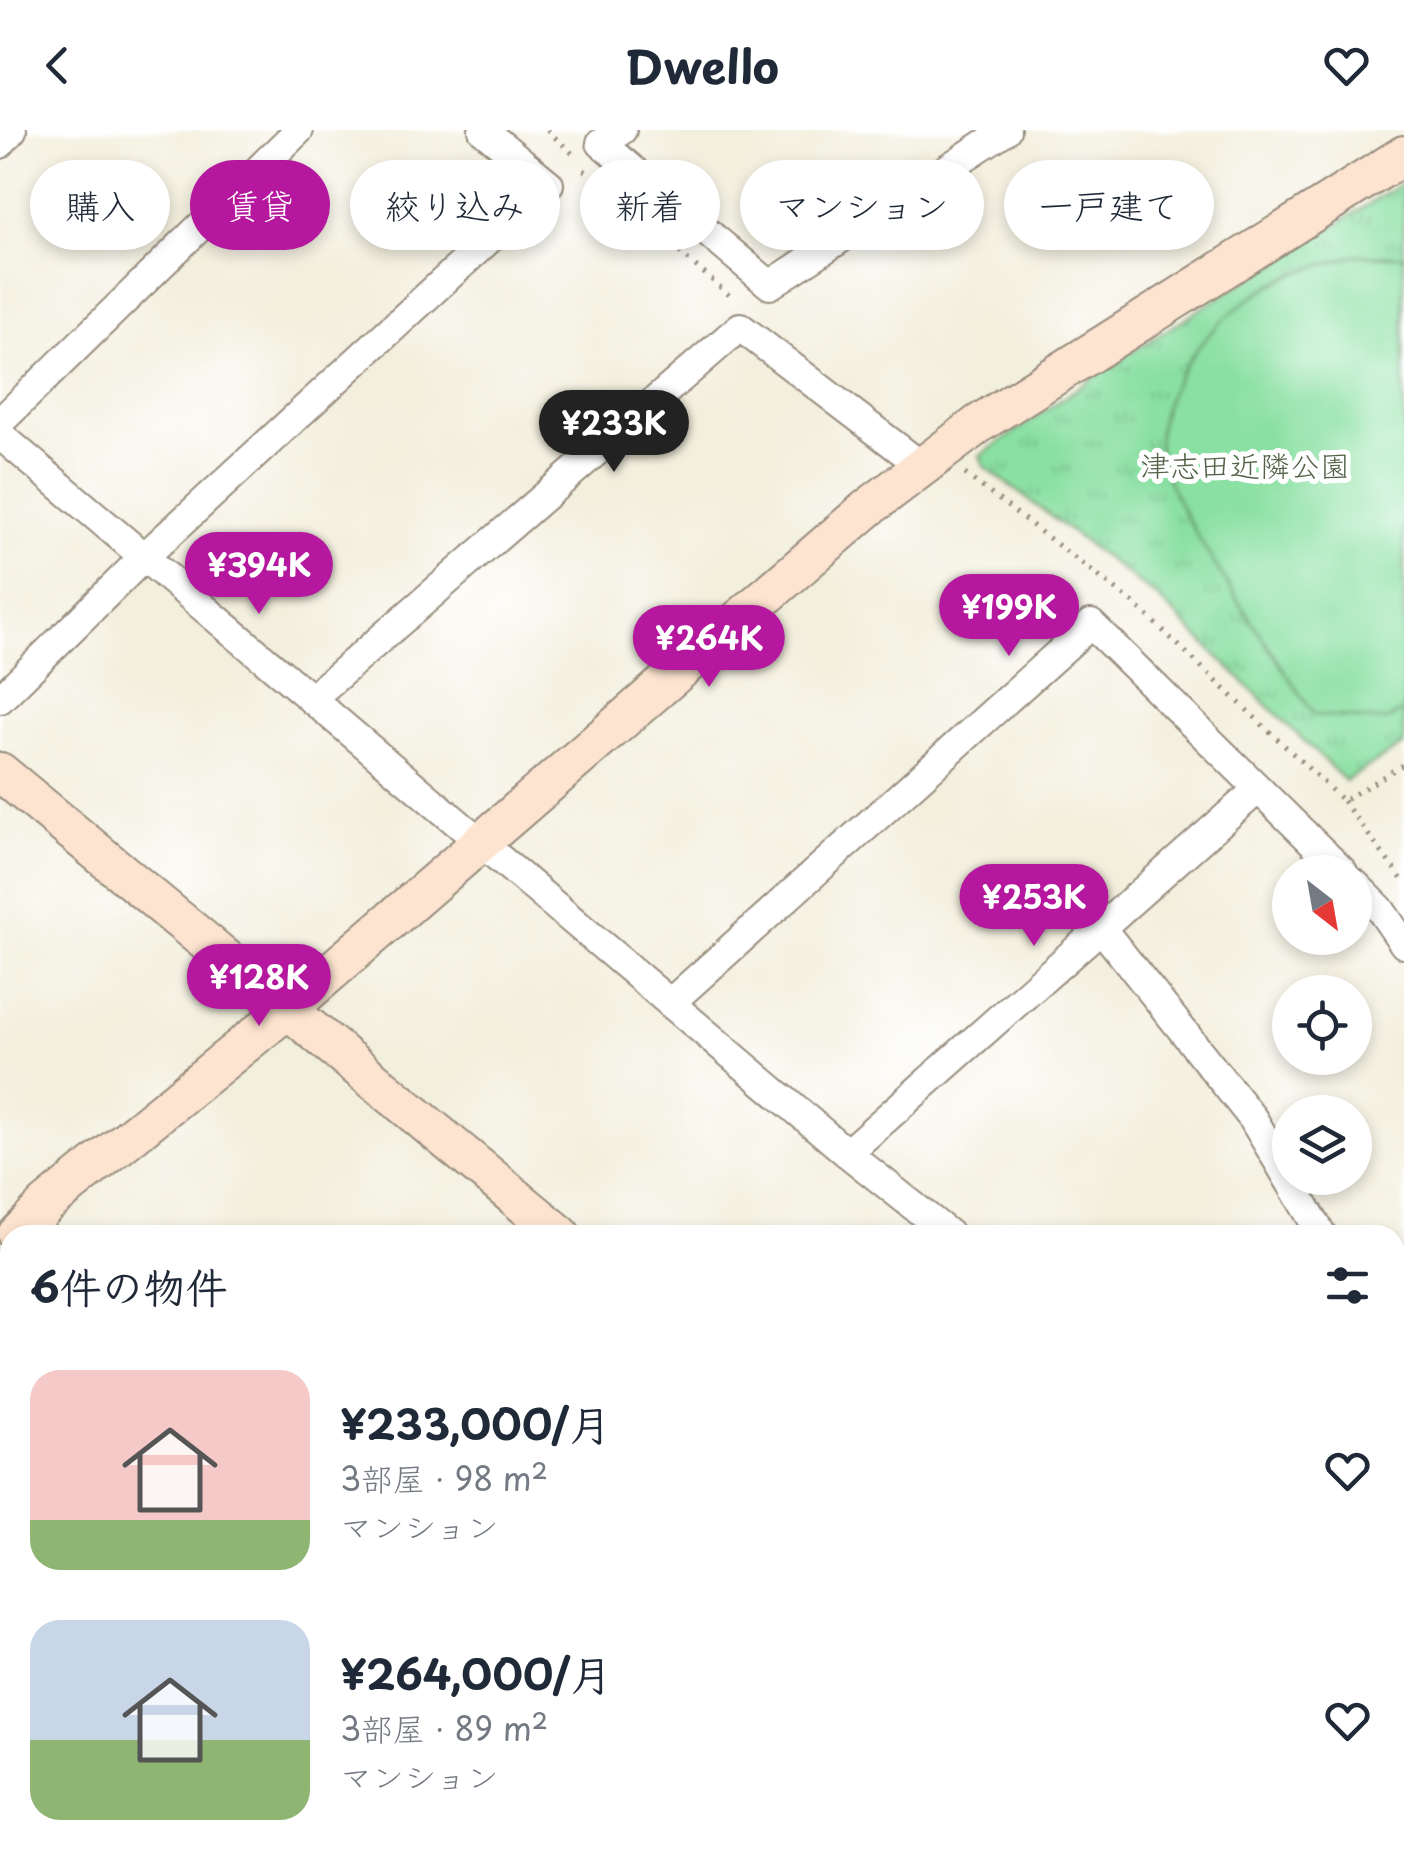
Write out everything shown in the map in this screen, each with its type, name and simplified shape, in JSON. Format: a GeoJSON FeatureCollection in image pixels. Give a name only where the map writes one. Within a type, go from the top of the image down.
{"type":"FeatureCollection","features":[{"type":"Feature","properties":{"kind":"street"},"geometry":{"type":"LineString","coordinates":[[0,144],[12,130]]}},
{"type":"Feature","properties":{"kind":"street"},"geometry":{"type":"LineString","coordinates":[[0,422],[300,130]]}},
{"type":"Feature","properties":{"kind":"street"},"geometry":{"type":"LineString","coordinates":[[0,699],[144,557],[549,184],[483,130]]}},
{"type":"Feature","properties":{"kind":"street"},"geometry":{"type":"LineString","coordinates":[[622,130],[601,143],[770,285],[1006,130]]}},
{"type":"Feature","properties":{"kind":"street"},"geometry":{"type":"LineString","coordinates":[[1399,130],[1404,138]]}},
{"type":"Feature","properties":{"kind":"street"},"geometry":{"type":"LineString","coordinates":[[27,1225],[46,1205],[288,1009],[868,508],[980,422],[1404,155]]}},
{"type":"Feature","properties":{"kind":"street"},"geometry":{"type":"LineString","coordinates":[[311,699],[740,327],[932,460]]}},
{"type":"Feature","properties":{"kind":"street"},"geometry":{"type":"LineString","coordinates":[[0,435],[847,1153],[937,1225]]}},
{"type":"Feature","properties":{"kind":"street"},"geometry":{"type":"LineString","coordinates":[[670,1003],[1091,624],[1326,855]]}},
{"type":"Feature","properties":{"kind":"street"},"geometry":{"type":"LineString","coordinates":[[0,772],[549,1225]]}},
{"type":"Feature","properties":{"kind":"street"},"geometry":{"type":"LineString","coordinates":[[847,1153],[1258,788]]}},
{"type":"Feature","properties":{"kind":"street"},"geometry":{"type":"LineString","coordinates":[[1372,900],[1404,944]]}},
{"type":"Feature","properties":{"kind":"street"},"geometry":{"type":"LineString","coordinates":[[1101,928],[1253,1119],[1316,1225]]}},
{"type":"Feature","properties":{"kind":"path"},"geometry":{"type":"LineString","coordinates":[[932,460],[1135,604],[1343,801],[1404,882]]}},
{"type":"Feature","properties":{"kind":"path"},"geometry":{"type":"LineString","coordinates":[[1343,801],[1404,764]]}},
{"type":"Feature","properties":{"kind":"green space","name":"津志田近隣公園"},"geometry":{"type":"Polygon","coordinates":[[[1404,182],[1404,745],[1345,781],[1157,597],[985,467],[980,456],[1109,366],[1404,182]]]}},
{"type":"Feature","properties":{"kind":"green space","name":"津志田近隣公園"},"geometry":{"type":"Polygon","coordinates":[[[1356,255],[1404,256],[1404,711],[1386,721],[1314,715],[1202,543],[1166,475],[1159,451],[1160,424],[1168,398],[1181,371],[1220,323],[1267,288],[1298,273],[1356,255]]]}}]}
